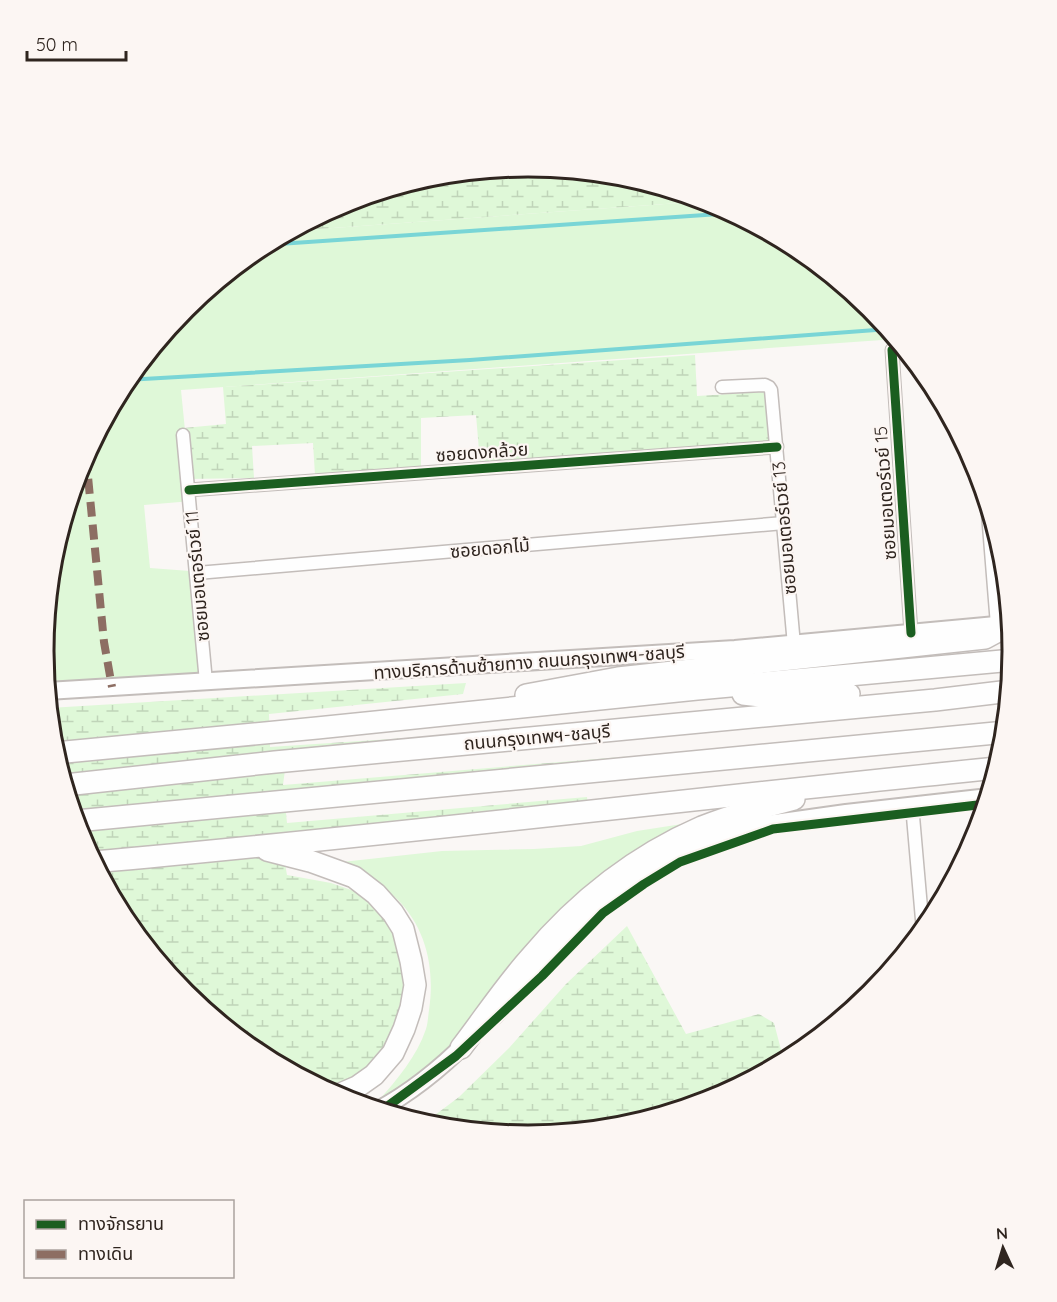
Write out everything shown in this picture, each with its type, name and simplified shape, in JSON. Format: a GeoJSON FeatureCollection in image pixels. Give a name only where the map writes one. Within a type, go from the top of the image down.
{"type":"FeatureCollection","features":[{"type":"Feature","properties":{"kind":"highway"},"geometry":{"type":"LineString","coordinates":[[420,718],[562,687],[618,678],[985,638],[1002,627]]}},
{"type":"Feature","properties":{"kind":"highway"},"geometry":{"type":"LineString","coordinates":[[65,752],[1003,661]]}},
{"type":"Feature","properties":{"kind":"highway"},"geometry":{"type":"LineString","coordinates":[[697,689],[778,698],[901,691],[924,694],[935,699]]}},
{"type":"Feature","properties":{"kind":"highway","name":"ถนนกรุงเทพฯ-ชลบุรี"},"geometry":{"type":"LineString","coordinates":[[73,784],[275,762],[1001,692]]}},
{"type":"Feature","properties":{"kind":"highway"},"geometry":{"type":"LineString","coordinates":[[85,820],[996,733]]}},
{"type":"Feature","properties":{"kind":"highway"},"geometry":{"type":"LineString","coordinates":[[103,861],[254,848],[988,769]]}},
{"type":"Feature","properties":{"kind":"highway"},"geometry":{"type":"LineString","coordinates":[[461,1048],[529,958],[560,924],[588,898],[629,866],[704,826],[735,815],[864,781]]}},
{"type":"Feature","properties":{"kind":"highway"},"geometry":{"type":"LineString","coordinates":[[254,848],[310,861],[354,877],[376,894],[393,913],[403,929],[415,985],[411,1008],[393,1053],[374,1075],[350,1090]]}},
{"type":"Feature","properties":{"kind":"main road","name":"ทางบริการด้านซ้ายทาง ถนนกรุงเทพฯ-ชลบุรี"},"geometry":{"type":"LineString","coordinates":[[56,691],[794,645],[1002,624]]}},
{"type":"Feature","properties":{"kind":"main road"},"geometry":{"type":"LineString","coordinates":[[388,1104],[433,1073],[461,1048],[598,909],[638,879],[678,856],[740,830],[768,824],[980,798]]}},
{"type":"Feature","properties":{"kind":"street","name":"ซอยมอเตอร์เวย์ 15"},"geometry":{"type":"LineString","coordinates":[[892,350],[911,633]]}},
{"type":"Feature","properties":{"kind":"street","name":"ซอยมอเตอร์เวย์ 13"},"geometry":{"type":"LineString","coordinates":[[722,387],[765,385],[770,387],[773,395],[794,645]]}},
{"type":"Feature","properties":{"kind":"street","name":"ซอยมอเตอร์เวย์ 11"},"geometry":{"type":"LineString","coordinates":[[183,435],[206,682]]}},
{"type":"Feature","properties":{"kind":"street","name":"ซอยดงกล้วย"},"geometry":{"type":"LineString","coordinates":[[189,490],[777,447]]}},
{"type":"Feature","properties":{"kind":"street","name":"ซอยดอกไม้"},"geometry":{"type":"LineString","coordinates":[[196,573],[783,524]]}},
{"type":"Feature","properties":{"kind":"street"},"geometry":{"type":"LineString","coordinates":[[912,805],[922,917]]}},
{"type":"Feature","properties":{"kind":"green space"},"geometry":{"type":"Polygon","coordinates":[[[528,176],[590,181],[651,193],[683,203],[310,230],[347,213],[406,193],[436,186],[497,178],[528,176]]]}},
{"type":"Feature","properties":{"kind":"green space"},"geometry":{"type":"Polygon","coordinates":[[[683,203],[738,225],[792,256],[841,294],[886,340],[181,390],[192,501],[144,505],[150,568],[203,572],[203,676],[55,685],[55,620],[63,558],[79,498],[90,469],[118,414],[152,362],[193,315],[265,256],[310,230],[683,203]]]}},
{"type":"Feature","properties":{"kind":"green space"},"geometry":{"type":"Polygon","coordinates":[[[695,355],[697,396],[765,392],[770,441],[480,462],[476,415],[421,418],[421,466],[315,475],[313,443],[252,446],[254,478],[188,479],[184,428],[226,424],[223,387],[695,355]]]}},
{"type":"Feature","properties":{"kind":"green space"},"geometry":{"type":"Polygon","coordinates":[[[466,683],[463,694],[269,714],[270,747],[467,734],[287,755],[283,785],[633,756],[284,793],[287,823],[587,797],[588,806],[280,836],[287,875],[331,883],[363,894],[393,923],[410,993],[386,1055],[341,1086],[291,1062],[240,1027],[193,987],[152,940],[118,888],[90,833],[70,774],[57,707],[466,683]]]}},
{"type":"Feature","properties":{"kind":"green space"},"geometry":{"type":"Polygon","coordinates":[[[708,820],[400,1093],[378,1101],[412,1058],[426,1029],[431,995],[429,965],[416,923],[397,899],[375,883],[333,863],[442,851],[581,846],[637,831],[708,820]]]}},
{"type":"Feature","properties":{"kind":"green space"},"geometry":{"type":"Polygon","coordinates":[[[627,926],[686,1034],[759,1014],[774,1023],[782,1052],[738,1077],[710,1089],[681,1100],[621,1116],[528,1126],[434,1116],[459,1097],[509,1048],[566,984],[627,926]]]}},
{"type":"Feature","properties":{"kind":"waterway"},"geometry":{"type":"LineString","coordinates":[[285,244],[713,214]]}},
{"type":"Feature","properties":{"kind":"waterway"},"geometry":{"type":"LineString","coordinates":[[140,379],[470,360],[878,330]]}},
{"type":"Feature","properties":{"kind":"marked path"},"geometry":{"type":"LineString","coordinates":[[88,475],[104,642],[112,687]]}},
{"type":"Feature","properties":{"kind":"cycle path"},"geometry":{"type":"LineString","coordinates":[[892,350],[911,633]]}},
{"type":"Feature","properties":{"kind":"cycle path"},"geometry":{"type":"LineString","coordinates":[[189,490],[777,447]]}},
{"type":"Feature","properties":{"kind":"cycle path"},"geometry":{"type":"LineString","coordinates":[[390,1104],[456,1056],[542,976],[603,913],[680,862],[773,829],[978,805]]}}]}
